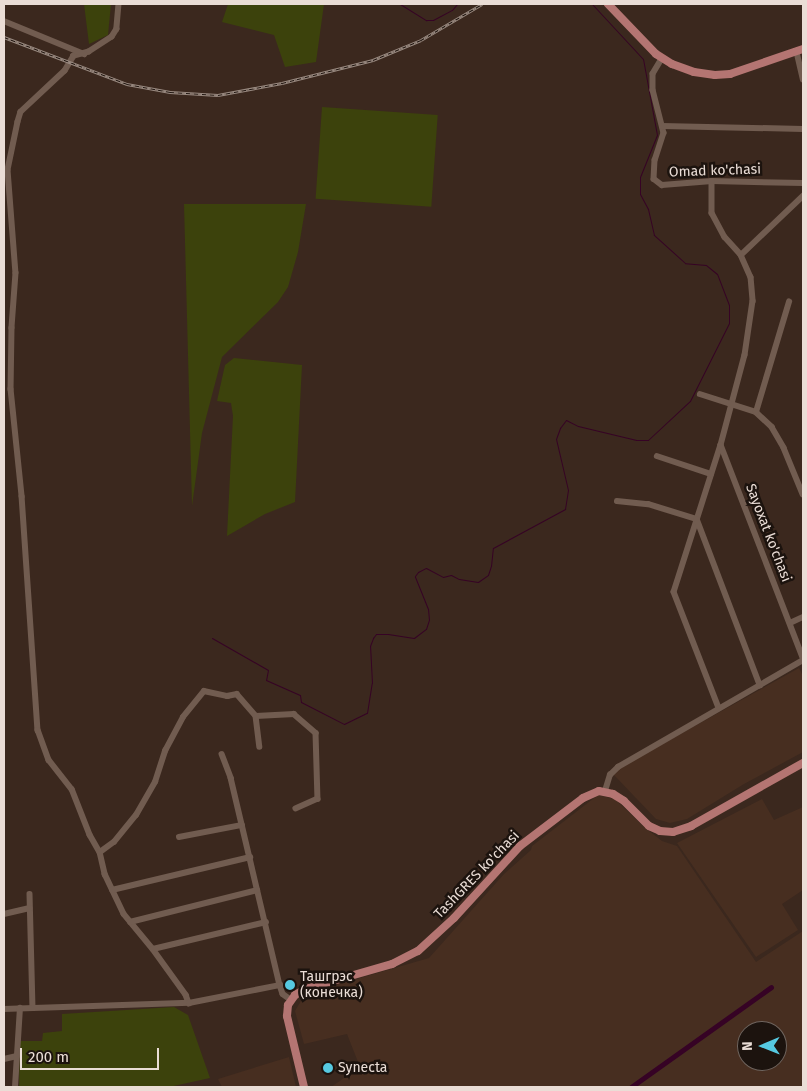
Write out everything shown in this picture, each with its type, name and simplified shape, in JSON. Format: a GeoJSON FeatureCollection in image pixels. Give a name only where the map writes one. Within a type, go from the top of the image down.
{"type":"FeatureCollection","features":[{"type":"Feature","properties":{"kind":"main road"},"geometry":{"type":"LineString","coordinates":[[608,4],[662,58],[694,72],[723,74],[738,72],[800,51]]}},
{"type":"Feature","properties":{"kind":"main road"},"geometry":{"type":"LineString","coordinates":[[605,791],[620,797],[649,826],[660,831],[673,832],[691,826],[803,763]]}},
{"type":"Feature","properties":{"kind":"main road","name":"TashGRES ko'chasi"},"geometry":{"type":"LineString","coordinates":[[290,999],[299,992],[392,964],[418,950],[454,918],[520,846],[583,798],[594,792],[605,791]]}},
{"type":"Feature","properties":{"kind":"main road"},"geometry":{"type":"LineString","coordinates":[[290,999],[286,1010],[304,1087]]}},
{"type":"Feature","properties":{"kind":"street"},"geometry":{"type":"LineString","coordinates":[[119,4],[117,29],[103,44],[84,54],[74,56],[65,71],[21,112],[18,122],[8,170],[16,273],[12,328],[11,389],[22,502],[38,730],[49,760],[72,789],[90,835],[100,852],[105,874],[124,914],[153,949],[186,995],[189,1003]]}},
{"type":"Feature","properties":{"kind":"street"},"geometry":{"type":"LineString","coordinates":[[4,22],[84,54]]}},
{"type":"Feature","properties":{"kind":"street"},"geometry":{"type":"LineString","coordinates":[[800,51],[803,79]]}},
{"type":"Feature","properties":{"kind":"street","name":"Omad ko'chasi"},"geometry":{"type":"LineString","coordinates":[[662,58],[653,74],[653,90],[664,133],[656,160],[654,179],[662,185],[712,181],[803,183]]}},
{"type":"Feature","properties":{"kind":"street"},"geometry":{"type":"LineString","coordinates":[[662,126],[803,129]]}},
{"type":"Feature","properties":{"kind":"street"},"geometry":{"type":"LineString","coordinates":[[712,181],[712,213],[725,237],[741,255],[751,277],[753,301],[745,355],[721,445],[674,592],[718,708]]}},
{"type":"Feature","properties":{"kind":"street"},"geometry":{"type":"LineString","coordinates":[[741,255],[803,196]]}},
{"type":"Feature","properties":{"kind":"street"},"geometry":{"type":"LineString","coordinates":[[756,412],[789,302]]}},
{"type":"Feature","properties":{"kind":"street"},"geometry":{"type":"LineString","coordinates":[[4,388],[11,389]]}},
{"type":"Feature","properties":{"kind":"street"},"geometry":{"type":"LineString","coordinates":[[700,394],[756,412],[772,427],[784,448],[803,494]]}},
{"type":"Feature","properties":{"kind":"street","name":"Sayoxat ko'chasi"},"geometry":{"type":"LineString","coordinates":[[605,791],[610,775],[618,767],[803,659],[721,445]]}},
{"type":"Feature","properties":{"kind":"street"},"geometry":{"type":"LineString","coordinates":[[657,456],[711,474]]}},
{"type":"Feature","properties":{"kind":"street"},"geometry":{"type":"LineString","coordinates":[[617,501],[648,504],[696,519]]}},
{"type":"Feature","properties":{"kind":"street"},"geometry":{"type":"LineString","coordinates":[[696,519],[760,685]]}},
{"type":"Feature","properties":{"kind":"street"},"geometry":{"type":"LineString","coordinates":[[790,623],[803,618]]}},
{"type":"Feature","properties":{"kind":"street"},"geometry":{"type":"LineString","coordinates":[[100,852],[114,842],[136,815],[154,782],[165,751],[183,717],[204,691],[227,696],[237,694],[256,716],[260,747]]}},
{"type":"Feature","properties":{"kind":"street"},"geometry":{"type":"LineString","coordinates":[[256,716],[294,714],[316,733],[318,799],[296,809]]}},
{"type":"Feature","properties":{"kind":"street"},"geometry":{"type":"LineString","coordinates":[[222,754],[231,778],[280,986],[283,994],[290,999]]}},
{"type":"Feature","properties":{"kind":"street"},"geometry":{"type":"LineString","coordinates":[[179,837],[242,824]]}},
{"type":"Feature","properties":{"kind":"street"},"geometry":{"type":"LineString","coordinates":[[112,890],[250,857]]}},
{"type":"Feature","properties":{"kind":"street"},"geometry":{"type":"LineString","coordinates":[[130,922],[258,890]]}},
{"type":"Feature","properties":{"kind":"street"},"geometry":{"type":"LineString","coordinates":[[30,894],[33,1008]]}},
{"type":"Feature","properties":{"kind":"street"},"geometry":{"type":"LineString","coordinates":[[4,914],[29,908]]}},
{"type":"Feature","properties":{"kind":"street"},"geometry":{"type":"LineString","coordinates":[[153,949],[266,922]]}},
{"type":"Feature","properties":{"kind":"street"},"geometry":{"type":"LineString","coordinates":[[4,1009],[189,1003],[280,986]]}},
{"type":"Feature","properties":{"kind":"street"},"geometry":{"type":"LineString","coordinates":[[15,1087],[20,1008]]}},
{"type":"Feature","properties":{"kind":"street"},"geometry":{"type":"LineString","coordinates":[[4,1059],[17,1056]]}},
{"type":"Feature","properties":{"kind":"shaded area"},"geometry":{"type":"Polygon","coordinates":[[[799,668],[803,676],[803,752],[744,784],[687,819],[670,823],[656,819],[613,774],[621,767],[799,668]]]}},
{"type":"Feature","properties":{"kind":"shaded area"},"geometry":{"type":"Polygon","coordinates":[[[598,795],[615,799],[644,827],[662,841],[677,846],[756,962],[803,931],[803,1087],[331,1087],[360,1067],[347,1034],[304,1044],[295,1011],[305,994],[429,958],[504,874],[531,850],[532,846],[598,795]]]}},
{"type":"Feature","properties":{"kind":"shaded area"},"geometry":{"type":"Polygon","coordinates":[[[762,799],[774,820],[803,807],[803,890],[782,904],[798,930],[756,957],[677,843],[762,799]]]}},
{"type":"Feature","properties":{"kind":"shaded area"},"geometry":{"type":"Polygon","coordinates":[[[289,1057],[296,1087],[222,1087],[218,1079],[289,1057]]]}},
{"type":"Feature","properties":{"kind":"green space"},"geometry":{"type":"Polygon","coordinates":[[[84,4],[111,4],[108,35],[89,44],[84,4]]]}},
{"type":"Feature","properties":{"kind":"green space"},"geometry":{"type":"Polygon","coordinates":[[[228,4],[324,4],[316,62],[285,67],[274,35],[222,22],[228,4]]]}},
{"type":"Feature","properties":{"kind":"green space"},"geometry":{"type":"Polygon","coordinates":[[[322,107],[438,115],[431,207],[316,199],[322,107]]]}},
{"type":"Feature","properties":{"kind":"green space"},"geometry":{"type":"Polygon","coordinates":[[[184,204],[306,204],[298,252],[288,287],[278,302],[222,357],[202,433],[192,506],[184,204]]]}},
{"type":"Feature","properties":{"kind":"green space"},"geometry":{"type":"Polygon","coordinates":[[[234,358],[302,365],[295,502],[265,514],[227,536],[233,416],[231,403],[217,401],[225,365],[234,358]]]}},
{"type":"Feature","properties":{"kind":"green space"},"geometry":{"type":"Polygon","coordinates":[[[174,1007],[188,1015],[210,1078],[169,1087],[19,1087],[20,1041],[42,1041],[43,1033],[62,1031],[62,1014],[174,1007]]]}},
{"type":"Feature","properties":{"kind":"waterway"},"geometry":{"type":"LineString","coordinates":[[400,4],[426,20],[433,20],[452,10],[457,4]]}},
{"type":"Feature","properties":{"kind":"waterway"},"geometry":{"type":"LineString","coordinates":[[212,638],[268,670],[266,680],[300,695],[301,702],[344,724],[367,713],[372,683],[370,646],[373,638],[376,634],[414,638],[426,629],[429,620],[428,609],[415,576],[418,572],[426,568],[443,577],[451,575],[459,579],[478,582],[488,575],[493,548],[565,509],[568,490],[556,439],[560,428],[566,420],[578,426],[636,440],[648,440],[690,401],[729,323],[729,305],[717,274],[706,265],[685,263],[654,235],[648,209],[640,194],[640,177],[657,135],[643,59],[592,4]]}},
{"type":"Feature","properties":{"kind":"waterway"},"geometry":{"type":"LineString","coordinates":[[631,1087],[771,987]]}},
{"type":"Feature","properties":{"kind":"railway"},"geometry":{"type":"LineString","coordinates":[[4,37],[127,84],[170,92],[218,95],[282,83],[373,60],[421,40],[482,4]]}},
{"type":"Feature","properties":{"kind":"place","name":"Ташгрэс (конечка)"},"geometry":{"type":"Point","coordinates":[290,985]}},
{"type":"Feature","properties":{"kind":"place","name":"Synecta"},"geometry":{"type":"Point","coordinates":[328,1068]}}]}
